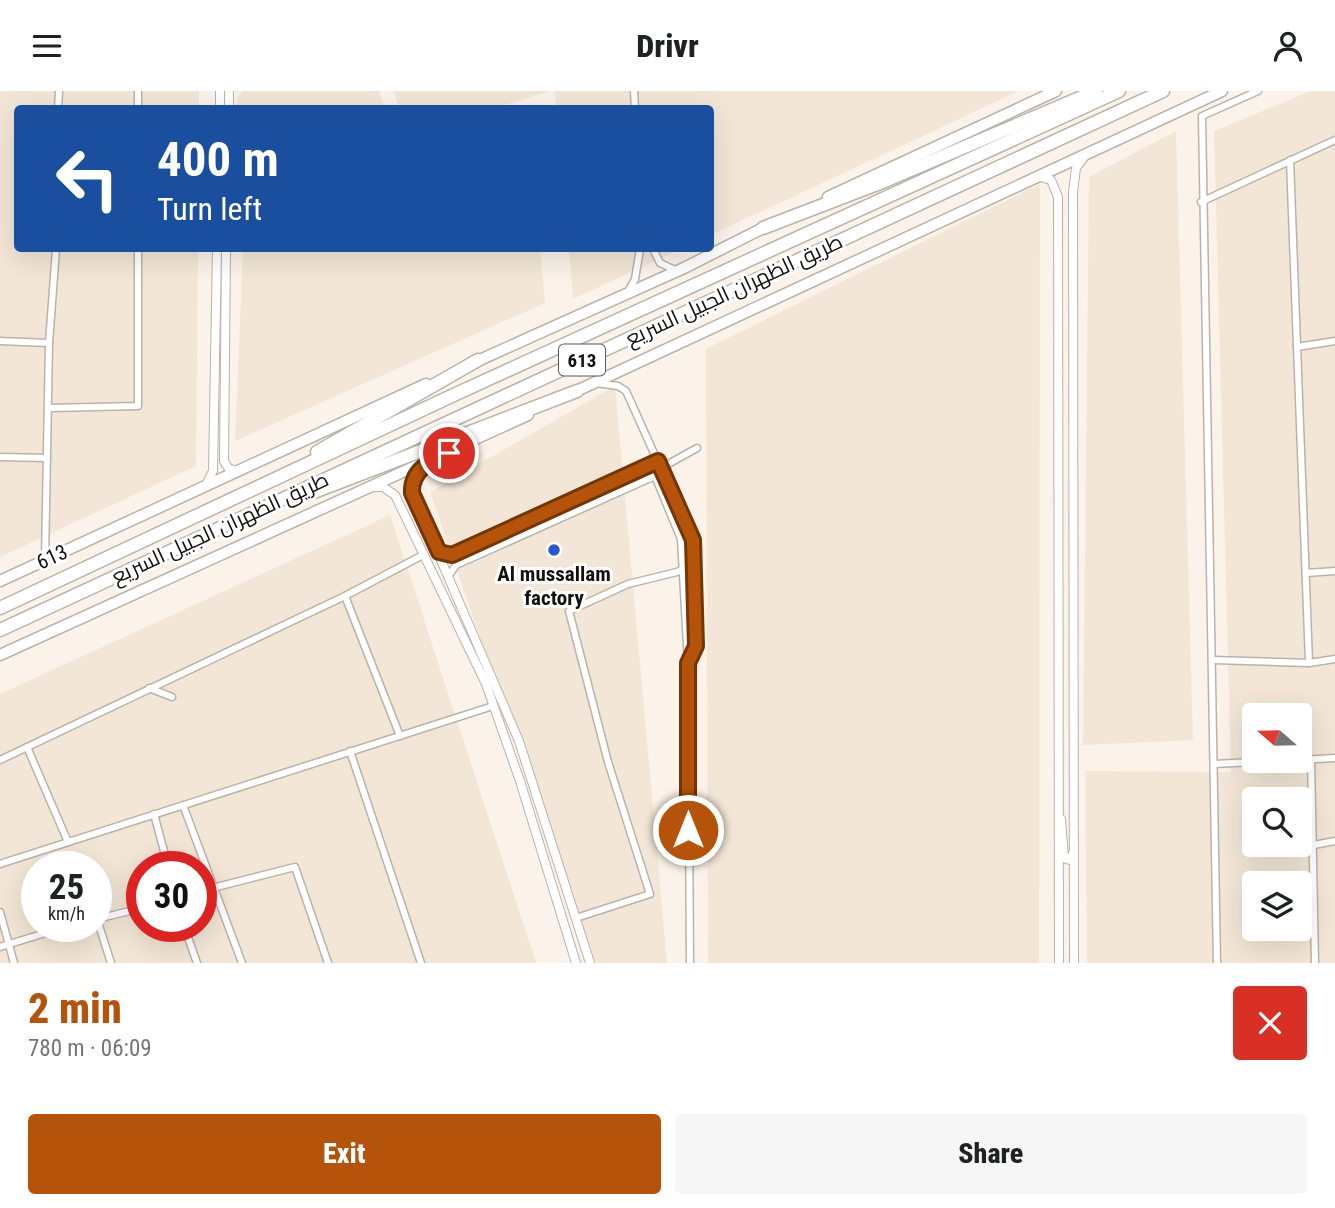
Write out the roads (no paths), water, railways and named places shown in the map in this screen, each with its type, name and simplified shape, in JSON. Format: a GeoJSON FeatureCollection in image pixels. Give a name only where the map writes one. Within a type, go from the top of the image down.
{"type":"FeatureCollection","features":[{"type":"Feature","properties":{"kind":"highway"},"geometry":{"type":"LineString","coordinates":[[763,228],[880,183],[1096,91]]}},
{"type":"Feature","properties":{"kind":"highway","name":"طريق الظهران الجبيل السريع"},"geometry":{"type":"LineString","coordinates":[[0,608],[458,393],[698,286],[1119,91]]}},
{"type":"Feature","properties":{"kind":"highway","name":"طريق الظهران الجبيل السريع"},"geometry":{"type":"LineString","coordinates":[[0,630],[1163,91]]}},
{"type":"Feature","properties":{"kind":"highway"},"geometry":{"type":"LineString","coordinates":[[225,504],[478,360]]}},
{"type":"Feature","properties":{"kind":"highway"},"geometry":{"type":"LineString","coordinates":[[178,548],[362,473],[577,391]]}},
{"type":"Feature","properties":{"kind":"main road","name":"613"},"geometry":{"type":"LineString","coordinates":[[0,581],[684,268],[763,228],[1056,91]]}},
{"type":"Feature","properties":{"kind":"main road"},"geometry":{"type":"LineString","coordinates":[[0,655],[434,459],[1222,91]]}},
{"type":"Feature","properties":{"kind":"street"},"geometry":{"type":"LineString","coordinates":[[1032,102],[1042,91]]}},
{"type":"Feature","properties":{"kind":"street"},"geometry":{"type":"LineString","coordinates":[[1182,110],[1202,116],[1258,91]]}},
{"type":"Feature","properties":{"kind":"street"},"geometry":{"type":"LineString","coordinates":[[1202,116],[1201,202],[1213,660],[1217,963]]}},
{"type":"Feature","properties":{"kind":"street"},"geometry":{"type":"LineString","coordinates":[[1201,202],[1335,140]]}},
{"type":"Feature","properties":{"kind":"street"},"geometry":{"type":"LineString","coordinates":[[1074,963],[1073,192],[1076,168],[1093,151]]}},
{"type":"Feature","properties":{"kind":"street"},"geometry":{"type":"LineString","coordinates":[[1290,160],[1309,663]]}},
{"type":"Feature","properties":{"kind":"street"},"geometry":{"type":"LineString","coordinates":[[1033,178],[1051,180],[1058,197],[1059,963]]}},
{"type":"Feature","properties":{"kind":"street"},"geometry":{"type":"LineString","coordinates":[[1058,197],[1064,184],[1073,192]]}},
{"type":"Feature","properties":{"kind":"street"},"geometry":{"type":"LineString","coordinates":[[45,560],[49,342],[56,252]]}},
{"type":"Feature","properties":{"kind":"street"},"geometry":{"type":"LineString","coordinates":[[49,408],[138,406],[138,252]]}},
{"type":"Feature","properties":{"kind":"street"},"geometry":{"type":"LineString","coordinates":[[203,488],[213,471],[217,252]]}},
{"type":"Feature","properties":{"kind":"street"},"geometry":{"type":"LineString","coordinates":[[226,252],[224,461],[229,469],[241,471]]}},
{"type":"Feature","properties":{"kind":"street"},"geometry":{"type":"LineString","coordinates":[[622,296],[635,279],[640,252]]}},
{"type":"Feature","properties":{"kind":"street"},"geometry":{"type":"LineString","coordinates":[[655,252],[664,267],[674,270],[684,268]]}},
{"type":"Feature","properties":{"kind":"street"},"geometry":{"type":"LineString","coordinates":[[0,341],[49,342]]}},
{"type":"Feature","properties":{"kind":"street"},"geometry":{"type":"LineString","coordinates":[[1297,347],[1335,341]]}},
{"type":"Feature","properties":{"kind":"street"},"geometry":{"type":"LineString","coordinates":[[596,383],[618,386],[626,391],[693,540],[696,646],[688,663]]}},
{"type":"Feature","properties":{"kind":"street"},"geometry":{"type":"LineString","coordinates":[[439,552],[452,555],[661,467],[697,448]]}},
{"type":"Feature","properties":{"kind":"street"},"geometry":{"type":"LineString","coordinates":[[0,457],[47,458]]}},
{"type":"Feature","properties":{"kind":"street"},"geometry":{"type":"LineString","coordinates":[[434,459],[419,470],[412,484],[412,493],[519,741],[590,963]]}},
{"type":"Feature","properties":{"kind":"street"},"geometry":{"type":"LineString","coordinates":[[449,575],[456,565],[655,476],[661,467]]}},
{"type":"Feature","properties":{"kind":"street"},"geometry":{"type":"LineString","coordinates":[[655,476],[681,539],[688,663],[690,963]]}},
{"type":"Feature","properties":{"kind":"street"},"geometry":{"type":"LineString","coordinates":[[365,488],[383,487],[395,495],[494,706],[576,963]]}},
{"type":"Feature","properties":{"kind":"street"},"geometry":{"type":"LineString","coordinates":[[505,543],[514,527]]}},
{"type":"Feature","properties":{"kind":"street"},"geometry":{"type":"LineString","coordinates":[[0,760],[345,596],[423,555]]}},
{"type":"Feature","properties":{"kind":"street"},"geometry":{"type":"LineString","coordinates":[[576,918],[650,894],[608,762],[569,611],[628,584],[683,570],[694,564]]}},
{"type":"Feature","properties":{"kind":"street"},"geometry":{"type":"LineString","coordinates":[[1306,573],[1335,571]]}},
{"type":"Feature","properties":{"kind":"street"},"geometry":{"type":"LineString","coordinates":[[345,596],[400,736]]}},
{"type":"Feature","properties":{"kind":"street"},"geometry":{"type":"LineString","coordinates":[[1213,660],[1309,663],[1335,659]]}},
{"type":"Feature","properties":{"kind":"street"},"geometry":{"type":"LineString","coordinates":[[1058,672],[1062,666],[1069,669],[1074,718]]}},
{"type":"Feature","properties":{"kind":"street"},"geometry":{"type":"LineString","coordinates":[[149,688],[172,697]]}},
{"type":"Feature","properties":{"kind":"street"},"geometry":{"type":"LineString","coordinates":[[0,864],[494,706]]}},
{"type":"Feature","properties":{"kind":"street"},"geometry":{"type":"LineString","coordinates":[[27,747],[68,842]]}},
{"type":"Feature","properties":{"kind":"street"},"geometry":{"type":"LineString","coordinates":[[350,751],[421,963]]}},
{"type":"Feature","properties":{"kind":"street"},"geometry":{"type":"LineString","coordinates":[[1312,759],[1335,758]]}},
{"type":"Feature","properties":{"kind":"street"},"geometry":{"type":"LineString","coordinates":[[1214,764],[1242,763]]}},
{"type":"Feature","properties":{"kind":"street"},"geometry":{"type":"LineString","coordinates":[[1311,773],[1315,963]]}},
{"type":"Feature","properties":{"kind":"street"},"geometry":{"type":"LineString","coordinates":[[183,805],[202,851]]}},
{"type":"Feature","properties":{"kind":"street"},"geometry":{"type":"LineString","coordinates":[[1058,809],[1064,828],[1064,858],[1070,860],[1074,852]]}},
{"type":"Feature","properties":{"kind":"street"},"geometry":{"type":"LineString","coordinates":[[154,814],[163,851]]}},
{"type":"Feature","properties":{"kind":"street"},"geometry":{"type":"LineString","coordinates":[[1314,845],[1335,841]]}},
{"type":"Feature","properties":{"kind":"street"},"geometry":{"type":"LineString","coordinates":[[217,887],[295,867],[328,963]]}},
{"type":"Feature","properties":{"kind":"street"},"geometry":{"type":"LineString","coordinates":[[217,890],[242,963]]}},
{"type":"Feature","properties":{"kind":"street"},"geometry":{"type":"LineString","coordinates":[[0,912],[14,963]]}},
{"type":"Feature","properties":{"kind":"street"},"geometry":{"type":"LineString","coordinates":[[0,947],[21,940]]}},
{"type":"Feature","properties":{"kind":"street"},"geometry":{"type":"LineString","coordinates":[[104,942],[111,963]]}},
{"type":"Feature","properties":{"kind":"street"},"geometry":{"type":"LineString","coordinates":[[190,942],[197,963]]}},
{"type":"Feature","properties":{"kind":"place","name":"Al mussallam factory"},"geometry":{"type":"Point","coordinates":[554,550]}}]}
